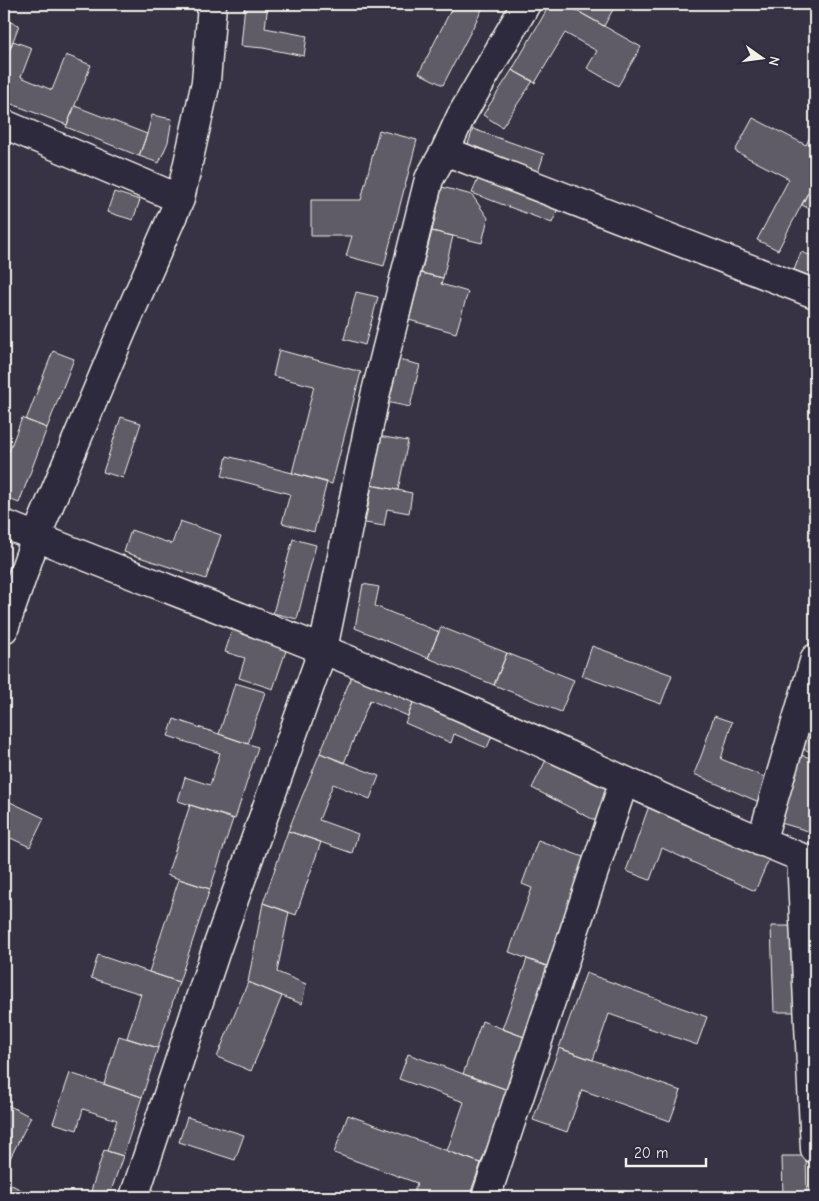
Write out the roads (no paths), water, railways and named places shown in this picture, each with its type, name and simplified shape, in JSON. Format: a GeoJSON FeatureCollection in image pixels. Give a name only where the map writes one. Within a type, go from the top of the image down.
{"type":"FeatureCollection","features":[{"type":"Feature","properties":{"kind":"street"},"geometry":{"type":"LineString","coordinates":[[4,629],[36,537],[122,331],[180,199],[206,82],[212,4]]}},
{"type":"Feature","properties":{"kind":"street"},"geometry":{"type":"LineString","coordinates":[[134,1197],[215,953],[323,649],[375,396],[429,179],[445,151],[461,116],[526,4]]}},
{"type":"Feature","properties":{"kind":"street"},"geometry":{"type":"LineString","coordinates":[[4,124],[180,199]]}},
{"type":"Feature","properties":{"kind":"street"},"geometry":{"type":"LineString","coordinates":[[445,151],[815,294]]}},
{"type":"Feature","properties":{"kind":"street"},"geometry":{"type":"LineString","coordinates":[[4,524],[323,649],[445,700],[761,842],[808,860],[815,1149]]}},
{"type":"Feature","properties":{"kind":"street"},"geometry":{"type":"LineString","coordinates":[[761,842],[815,658]]}},
{"type":"Feature","properties":{"kind":"street"},"geometry":{"type":"LineString","coordinates":[[486,1197],[624,780]]}}]}
